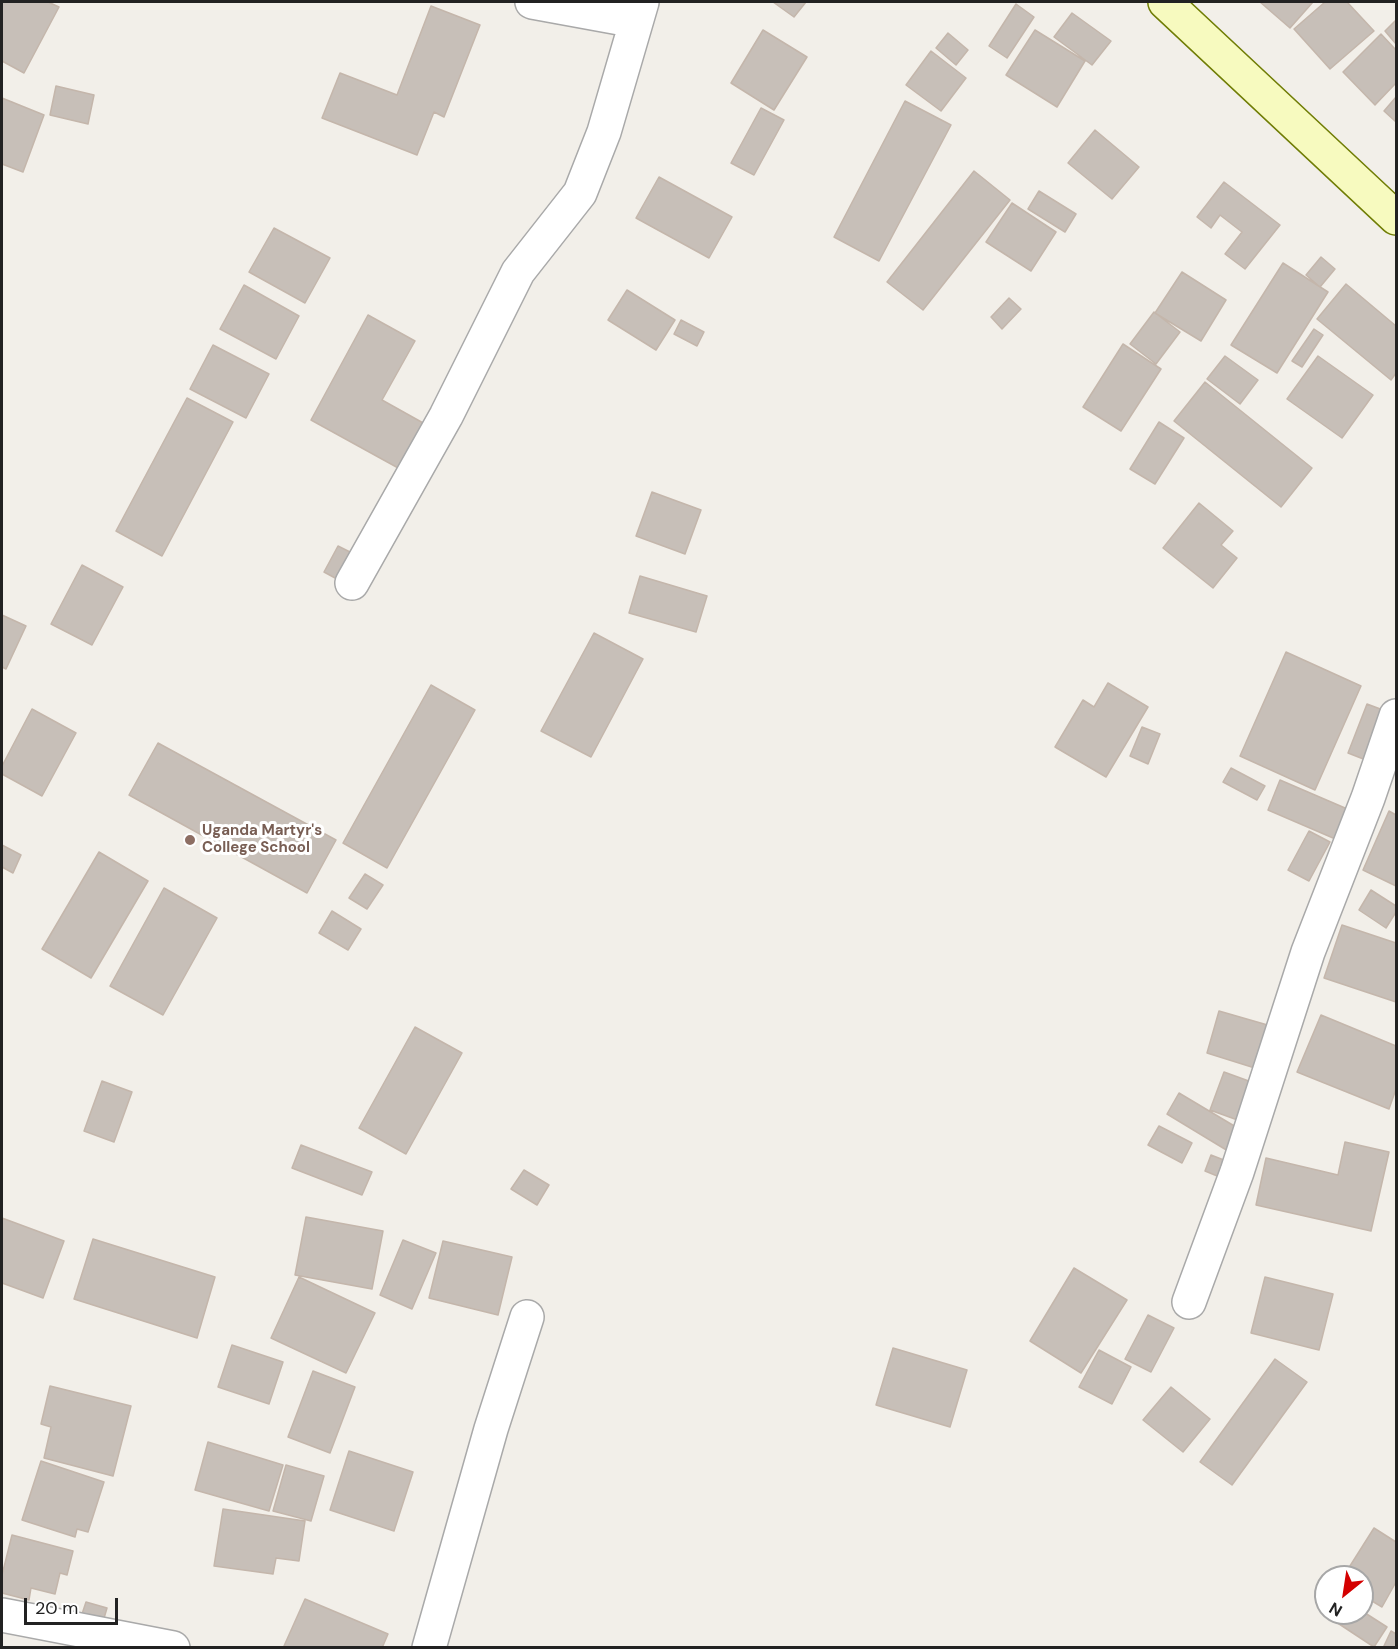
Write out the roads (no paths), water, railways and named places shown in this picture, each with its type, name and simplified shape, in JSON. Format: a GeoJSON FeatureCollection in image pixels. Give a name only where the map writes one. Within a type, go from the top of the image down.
{"type":"FeatureCollection","features":[{"type":"Feature","properties":{"kind":"main road"},"geometry":{"type":"LineString","coordinates":[[1166,2],[1396,218]]}},
{"type":"Feature","properties":{"kind":"street"},"geometry":{"type":"LineString","coordinates":[[352,583],[446,416],[518,272],[580,193],[604,132],[639,11],[532,2]]}},
{"type":"Feature","properties":{"kind":"street"},"geometry":{"type":"LineString","coordinates":[[1189,1302],[1237,1172],[1308,952],[1368,798],[1396,716]]}},
{"type":"Feature","properties":{"kind":"street"},"geometry":{"type":"LineString","coordinates":[[429,1647],[491,1429],[527,1317]]}},
{"type":"Feature","properties":{"kind":"street"},"geometry":{"type":"LineString","coordinates":[[2,1614],[173,1647]]}},
{"type":"Feature","properties":{"kind":"place","name":"Uganda Martyr's College School"},"geometry":{"type":"Point","coordinates":[190,840]}}]}
